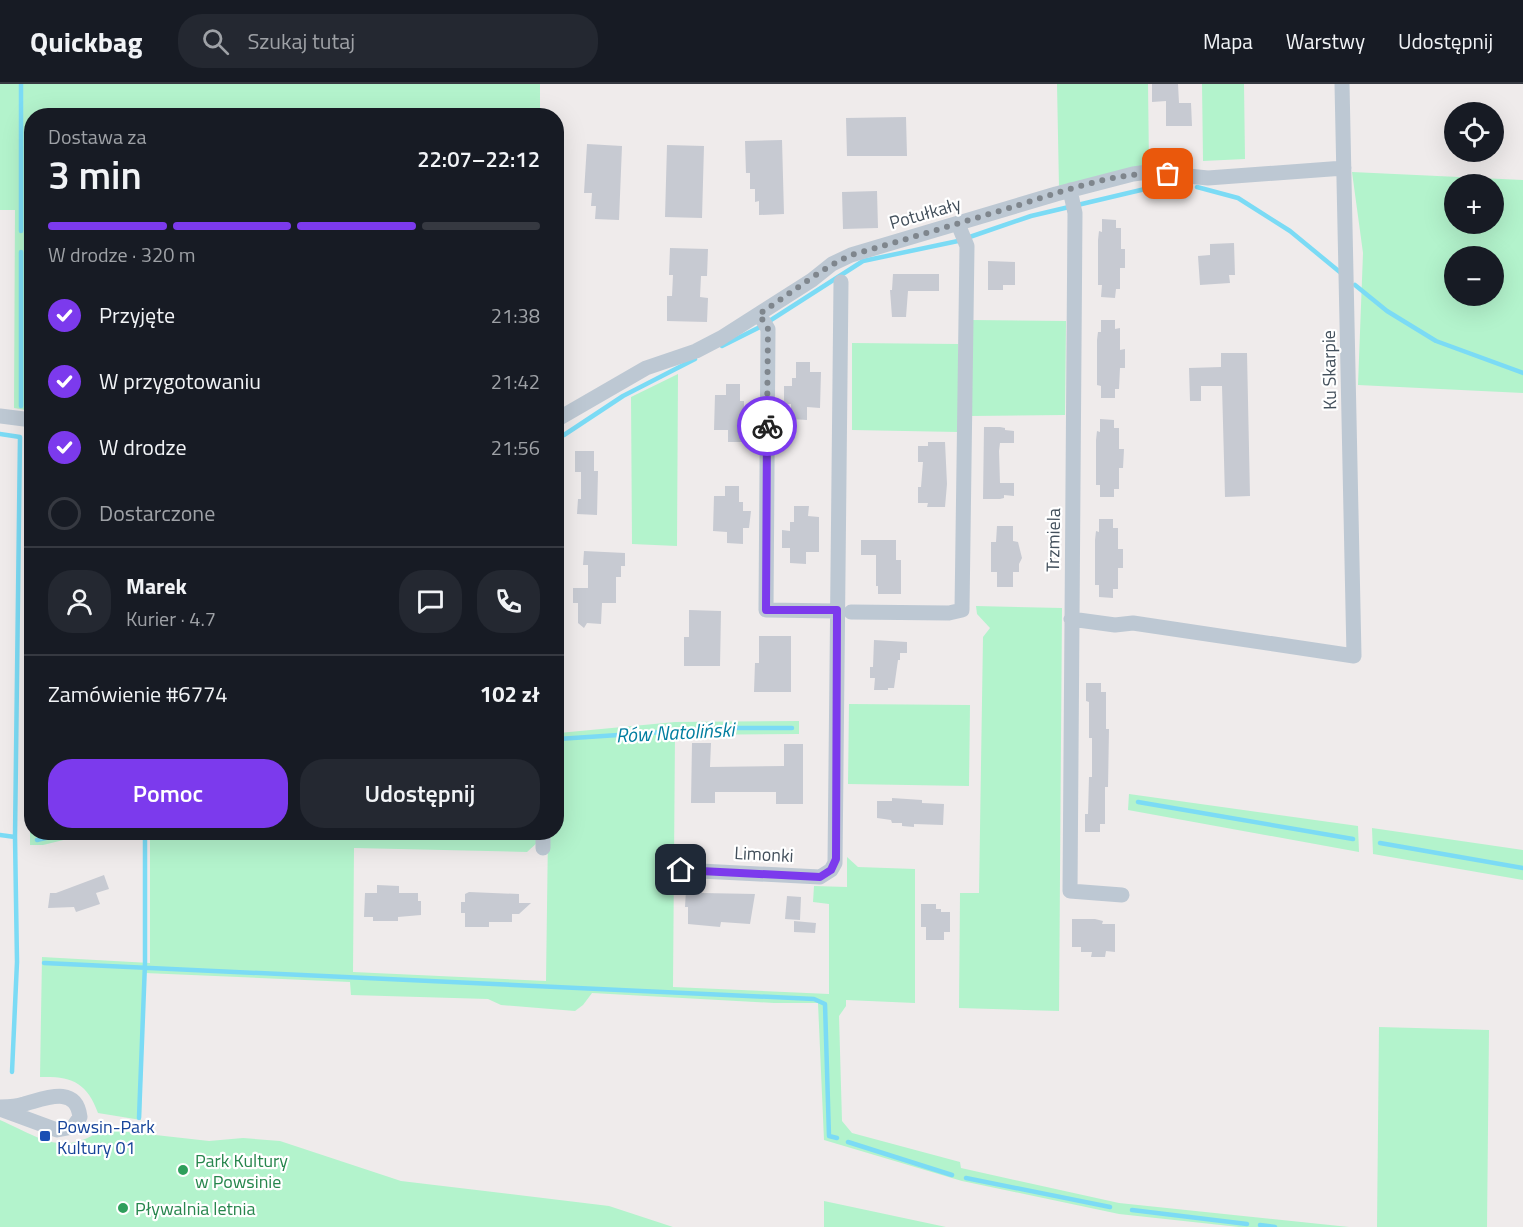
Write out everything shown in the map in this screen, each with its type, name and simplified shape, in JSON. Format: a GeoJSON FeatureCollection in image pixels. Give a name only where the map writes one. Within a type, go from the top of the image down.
{"type":"FeatureCollection","features":[{"type":"Feature","properties":{"kind":"street","name":"Ku Skarpie"},"geometry":{"type":"LineString","coordinates":[[1071,619],[1114,625],[1133,623],[1353,656],[1342,84]]}},
{"type":"Feature","properties":{"kind":"street","name":"Potułkały"},"geometry":{"type":"LineString","coordinates":[[564,415],[646,368],[702,348],[762,320],[832,264],[851,255],[962,234],[1072,201],[1148,172],[1208,178],[1344,168]]}},
{"type":"Feature","properties":{"kind":"street","name":"Trzmiela"},"geometry":{"type":"LineString","coordinates":[[1072,201],[1070,891],[1122,896]]}},
{"type":"Feature","properties":{"kind":"street"},"geometry":{"type":"LineString","coordinates":[[762,320],[766,610],[949,613],[962,610],[962,234]]}},
{"type":"Feature","properties":{"kind":"street"},"geometry":{"type":"LineString","coordinates":[[841,282],[844,611]]}},
{"type":"Feature","properties":{"kind":"street"},"geometry":{"type":"LineString","coordinates":[[0,416],[24,419]]}},
{"type":"Feature","properties":{"kind":"street","name":"Limonki"},"geometry":{"type":"LineString","coordinates":[[681,870],[820,877],[831,870],[836,859],[844,611]]}},
{"type":"Feature","properties":{"kind":"green space"},"geometry":{"type":"Polygon","coordinates":[[[0,84],[540,84],[540,108],[24,108],[24,410],[14,408],[15,210],[0,210],[0,84]]]}},
{"type":"Feature","properties":{"kind":"green space"},"geometry":{"type":"Polygon","coordinates":[[[1057,84],[1148,84],[1149,165],[1059,188],[1057,84]]]}},
{"type":"Feature","properties":{"kind":"green space"},"geometry":{"type":"Polygon","coordinates":[[[1202,84],[1244,84],[1245,159],[1203,161],[1202,84]]]}},
{"type":"Feature","properties":{"kind":"green space"},"geometry":{"type":"Polygon","coordinates":[[[1352,172],[1444,176],[1444,234],[1504,234],[1504,179],[1523,180],[1523,393],[1358,385],[1363,253],[1352,172]]]}},
{"type":"Feature","properties":{"kind":"green space"},"geometry":{"type":"Polygon","coordinates":[[[971,320],[1066,321],[1065,415],[971,416],[971,320]]]}},
{"type":"Feature","properties":{"kind":"green space"},"geometry":{"type":"Polygon","coordinates":[[[852,343],[958,344],[958,432],[852,430],[852,343]]]}},
{"type":"Feature","properties":{"kind":"green space"},"geometry":{"type":"Polygon","coordinates":[[[678,374],[677,546],[632,544],[631,397],[678,374]]]}},
{"type":"Feature","properties":{"kind":"green space"},"geometry":{"type":"Polygon","coordinates":[[[976,606],[1062,608],[1059,1011],[959,1008],[960,893],[979,893],[983,637],[990,628],[977,614],[976,606]]]}},
{"type":"Feature","properties":{"kind":"green space"},"geometry":{"type":"Polygon","coordinates":[[[849,704],[970,705],[969,786],[848,784],[849,704]]]}},
{"type":"Feature","properties":{"kind":"green space"},"geometry":{"type":"Polygon","coordinates":[[[799,721],[799,734],[675,735],[673,987],[829,994],[829,904],[813,902],[814,886],[847,887],[847,857],[858,867],[915,869],[915,1003],[846,1000],[846,1006],[839,1016],[842,1121],[852,1133],[960,1162],[961,1168],[1119,1203],[1349,1227],[1239,1227],[1119,1214],[962,1181],[824,1140],[818,1003],[774,1003],[592,993],[575,1011],[501,1005],[488,999],[351,995],[350,982],[145,973],[141,1120],[98,1113],[89,1094],[76,1083],[61,1078],[40,1077],[42,957],[150,963],[150,840],[538,840],[527,852],[354,848],[353,972],[546,981],[548,840],[564,840],[564,733],[675,722],[799,721]]]}},
{"type":"Feature","properties":{"kind":"green space"},"geometry":{"type":"Polygon","coordinates":[[[1129,794],[1358,826],[1359,852],[1128,810],[1129,794]]]}},
{"type":"Feature","properties":{"kind":"green space"},"geometry":{"type":"Polygon","coordinates":[[[1372,828],[1523,850],[1523,880],[1373,854],[1372,828]]]}},
{"type":"Feature","properties":{"kind":"green space"},"geometry":{"type":"Polygon","coordinates":[[[30,840],[63,840],[43,845],[30,845],[30,840]]]}},
{"type":"Feature","properties":{"kind":"green space"},"geometry":{"type":"Polygon","coordinates":[[[1379,1027],[1489,1030],[1487,1227],[1377,1227],[1379,1027]]]}},
{"type":"Feature","properties":{"kind":"green space","name":"Park Kultury w Powsinie"},"geometry":{"type":"Polygon","coordinates":[[[0,1120],[39,1138],[63,1143],[88,1138],[102,1129],[209,1141],[243,1138],[280,1141],[401,1181],[609,1206],[673,1227],[0,1227],[0,1120]]]}},
{"type":"Feature","properties":{"kind":"green space"},"geometry":{"type":"Polygon","coordinates":[[[824,1201],[946,1227],[824,1227],[824,1201]]]}},
{"type":"Feature","properties":{"kind":"building"},"geometry":{"type":"Polygon","coordinates":[[[1152,84],[1178,84],[1179,103],[1191,103],[1192,126],[1166,126],[1166,101],[1152,102],[1152,84]]]}},
{"type":"Feature","properties":{"kind":"building"},"geometry":{"type":"Polygon","coordinates":[[[906,117],[907,156],[847,156],[846,118],[906,117]]]}},
{"type":"Feature","properties":{"kind":"building"},"geometry":{"type":"Polygon","coordinates":[[[782,140],[784,214],[759,215],[759,201],[755,202],[755,189],[750,189],[750,173],[746,173],[745,141],[782,140]]]}},
{"type":"Feature","properties":{"kind":"building"},"geometry":{"type":"Polygon","coordinates":[[[587,144],[622,146],[619,220],[595,219],[596,206],[591,206],[592,193],[584,193],[587,144]]]}},
{"type":"Feature","properties":{"kind":"building"},"geometry":{"type":"Polygon","coordinates":[[[667,145],[704,146],[702,218],[665,217],[667,145]]]}},
{"type":"Feature","properties":{"kind":"building"},"geometry":{"type":"Polygon","coordinates":[[[877,191],[878,228],[843,229],[842,192],[877,191]]]}},
{"type":"Feature","properties":{"kind":"building"},"geometry":{"type":"Polygon","coordinates":[[[1102,219],[1116,220],[1116,228],[1121,228],[1121,249],[1125,249],[1125,268],[1120,268],[1120,289],[1116,289],[1115,298],[1101,297],[1102,285],[1098,285],[1098,240],[1099,231],[1102,232],[1102,219]]]}},
{"type":"Feature","properties":{"kind":"building"},"geometry":{"type":"Polygon","coordinates":[[[1234,243],[1235,275],[1229,275],[1230,283],[1200,285],[1198,256],[1210,255],[1210,244],[1234,243]]]}},
{"type":"Feature","properties":{"kind":"building"},"geometry":{"type":"Polygon","coordinates":[[[670,248],[708,249],[707,276],[701,276],[700,297],[708,298],[707,322],[667,321],[667,296],[672,296],[673,275],[669,275],[670,248]]]}},
{"type":"Feature","properties":{"kind":"building"},"geometry":{"type":"Polygon","coordinates":[[[988,261],[1015,262],[1015,285],[1003,285],[1003,290],[988,290],[988,261]]]}},
{"type":"Feature","properties":{"kind":"building"},"geometry":{"type":"Polygon","coordinates":[[[893,274],[939,274],[939,291],[908,291],[906,317],[892,317],[890,290],[892,290],[893,274]]]}},
{"type":"Feature","properties":{"kind":"building"},"geometry":{"type":"Polygon","coordinates":[[[1101,320],[1115,320],[1115,329],[1120,328],[1120,350],[1125,349],[1125,368],[1120,368],[1119,389],[1115,389],[1115,398],[1101,398],[1101,386],[1097,385],[1097,340],[1098,332],[1101,332],[1101,320]]]}},
{"type":"Feature","properties":{"kind":"building"},"geometry":{"type":"Polygon","coordinates":[[[1221,353],[1247,353],[1250,496],[1225,497],[1222,386],[1201,386],[1201,401],[1190,401],[1189,368],[1221,367],[1221,353]]]}},
{"type":"Feature","properties":{"kind":"building"},"geometry":{"type":"Polygon","coordinates":[[[796,362],[810,362],[810,372],[821,372],[820,408],[807,407],[807,420],[791,419],[791,404],[784,404],[784,386],[792,386],[792,378],[796,378],[796,362]]]}},
{"type":"Feature","properties":{"kind":"building"},"geometry":{"type":"Polygon","coordinates":[[[726,384],[740,384],[740,401],[744,401],[744,409],[752,409],[750,426],[743,426],[743,442],[728,442],[728,430],[714,430],[715,395],[726,395],[726,384]]]}},
{"type":"Feature","properties":{"kind":"building"},"geometry":{"type":"Polygon","coordinates":[[[1100,419],[1114,420],[1114,428],[1119,428],[1119,449],[1124,449],[1123,468],[1119,468],[1119,489],[1114,489],[1114,497],[1100,497],[1100,485],[1096,485],[1096,440],[1097,431],[1100,432],[1100,419]]]}},
{"type":"Feature","properties":{"kind":"building"},"geometry":{"type":"Polygon","coordinates":[[[984,427],[1000,427],[1014,431],[1014,443],[1000,443],[999,451],[1000,483],[1014,483],[1014,496],[1004,495],[1004,498],[1000,499],[983,499],[984,427]]]}},
{"type":"Feature","properties":{"kind":"building"},"geometry":{"type":"Polygon","coordinates":[[[928,442],[945,442],[947,484],[945,507],[927,507],[928,503],[918,503],[918,487],[921,487],[923,462],[918,462],[918,446],[928,446],[928,442]]]}},
{"type":"Feature","properties":{"kind":"building"},"geometry":{"type":"Polygon","coordinates":[[[575,451],[594,451],[594,471],[598,471],[597,515],[577,514],[578,499],[581,499],[581,472],[575,472],[575,451]]]}},
{"type":"Feature","properties":{"kind":"building"},"geometry":{"type":"Polygon","coordinates":[[[725,486],[739,486],[739,502],[743,502],[743,511],[751,511],[749,528],[743,528],[743,544],[727,543],[727,532],[713,531],[714,496],[725,496],[725,486]]]}},
{"type":"Feature","properties":{"kind":"building"},"geometry":{"type":"Polygon","coordinates":[[[794,506],[809,506],[808,516],[819,517],[819,552],[806,552],[806,564],[790,563],[790,548],[782,548],[782,530],[790,531],[790,522],[794,522],[794,506]]]}},
{"type":"Feature","properties":{"kind":"building"},"geometry":{"type":"Polygon","coordinates":[[[1099,519],[1113,519],[1113,528],[1118,528],[1118,549],[1123,549],[1123,568],[1118,568],[1118,589],[1113,589],[1113,598],[1099,597],[1099,585],[1095,585],[1095,540],[1096,531],[1099,532],[1099,519]]]}},
{"type":"Feature","properties":{"kind":"building"},"geometry":{"type":"Polygon","coordinates":[[[997,526],[1013,526],[1013,541],[1018,542],[1022,558],[1019,572],[1013,572],[1013,587],[997,587],[997,572],[991,572],[991,542],[996,542],[997,526]]]}},
{"type":"Feature","properties":{"kind":"building"},"geometry":{"type":"Polygon","coordinates":[[[861,540],[896,540],[896,560],[901,560],[901,594],[878,594],[876,555],[861,555],[861,540]]]}},
{"type":"Feature","properties":{"kind":"building"},"geometry":{"type":"Polygon","coordinates":[[[584,551],[625,553],[625,566],[621,566],[621,577],[616,577],[616,603],[602,603],[601,624],[587,623],[584,628],[578,623],[578,603],[573,603],[573,588],[588,588],[588,565],[583,565],[584,551]]]}},
{"type":"Feature","properties":{"kind":"building"},"geometry":{"type":"Polygon","coordinates":[[[689,610],[721,611],[720,666],[684,666],[684,637],[689,637],[689,610]]]}},
{"type":"Feature","properties":{"kind":"building"},"geometry":{"type":"Polygon","coordinates":[[[759,636],[791,636],[791,692],[754,692],[755,663],[759,663],[759,636]]]}},
{"type":"Feature","properties":{"kind":"building"},"geometry":{"type":"Polygon","coordinates":[[[874,640],[907,642],[907,653],[900,653],[900,660],[898,660],[894,688],[874,690],[875,678],[870,678],[870,667],[873,667],[874,640]]]}},
{"type":"Feature","properties":{"kind":"building"},"geometry":{"type":"Polygon","coordinates":[[[1086,683],[1101,683],[1101,692],[1106,692],[1106,729],[1109,729],[1108,787],[1105,787],[1105,824],[1100,824],[1100,832],[1085,832],[1089,777],[1092,777],[1092,738],[1089,738],[1089,702],[1086,701],[1086,683]]]}},
{"type":"Feature","properties":{"kind":"building"},"geometry":{"type":"Polygon","coordinates":[[[692,743],[711,743],[710,767],[784,766],[784,744],[803,744],[803,804],[776,804],[776,792],[715,792],[715,803],[691,803],[692,743]]]}},
{"type":"Feature","properties":{"kind":"building"},"geometry":{"type":"Polygon","coordinates":[[[892,798],[944,804],[943,825],[902,826],[902,823],[892,823],[891,820],[877,818],[877,801],[892,801],[892,798]]]}},
{"type":"Feature","properties":{"kind":"building"},"geometry":{"type":"Polygon","coordinates":[[[104,875],[109,889],[96,893],[100,904],[76,912],[74,907],[48,908],[50,893],[56,893],[104,875]]]}},
{"type":"Feature","properties":{"kind":"building"},"geometry":{"type":"Polygon","coordinates":[[[377,885],[399,886],[399,893],[418,893],[418,901],[421,901],[421,915],[398,917],[398,921],[373,921],[373,917],[364,917],[365,893],[377,893],[377,885]]]}},
{"type":"Feature","properties":{"kind":"building"},"geometry":{"type":"Polygon","coordinates":[[[686,890],[702,891],[702,893],[755,894],[750,924],[721,922],[720,927],[688,924],[688,907],[685,907],[686,890]]]}},
{"type":"Feature","properties":{"kind":"building"},"geometry":{"type":"Polygon","coordinates":[[[469,892],[519,894],[519,903],[531,903],[519,914],[512,914],[512,922],[489,922],[489,927],[465,927],[465,913],[461,913],[461,902],[465,902],[465,894],[469,892]]]}},
{"type":"Feature","properties":{"kind":"building"},"geometry":{"type":"Polygon","coordinates":[[[787,896],[801,897],[800,920],[785,919],[787,896]]]}},
{"type":"Feature","properties":{"kind":"building"},"geometry":{"type":"Polygon","coordinates":[[[921,904],[936,904],[936,909],[941,909],[941,912],[950,912],[950,932],[944,932],[944,940],[926,940],[926,927],[921,927],[921,904]]]}},
{"type":"Feature","properties":{"kind":"building"},"geometry":{"type":"Polygon","coordinates":[[[1072,919],[1095,919],[1103,921],[1102,924],[1115,924],[1115,952],[1106,951],[1105,957],[1091,957],[1092,952],[1081,952],[1081,947],[1072,947],[1072,919]]]}},
{"type":"Feature","properties":{"kind":"building"},"geometry":{"type":"Polygon","coordinates":[[[794,921],[816,923],[815,933],[794,932],[794,921]]]}},
{"type":"Feature","properties":{"kind":"waterway"},"geometry":{"type":"LineString","coordinates":[[21,84],[21,231]]}},
{"type":"Feature","properties":{"kind":"waterway"},"geometry":{"type":"LineString","coordinates":[[722,346],[760,327],[863,261],[958,241],[1031,216],[1162,185]]}},
{"type":"Feature","properties":{"kind":"waterway"},"geometry":{"type":"LineString","coordinates":[[1197,187],[1238,198],[1290,231],[1341,273]]}},
{"type":"Feature","properties":{"kind":"waterway"},"geometry":{"type":"LineString","coordinates":[[21,252],[21,406]]}},
{"type":"Feature","properties":{"kind":"waterway"},"geometry":{"type":"LineString","coordinates":[[1355,285],[1387,311],[1436,341],[1523,373]]}},
{"type":"Feature","properties":{"kind":"waterway"},"geometry":{"type":"LineString","coordinates":[[564,435],[623,396],[695,359]]}},
{"type":"Feature","properties":{"kind":"waterway","name":"Rów Natoliński"},"geometry":{"type":"LineString","coordinates":[[0,434],[20,437],[15,837],[17,962],[12,1072]]}},
{"type":"Feature","properties":{"kind":"waterway","name":"Rów Natoliński"},"geometry":{"type":"LineString","coordinates":[[564,739],[724,728],[792,728]]}},
{"type":"Feature","properties":{"kind":"waterway"},"geometry":{"type":"LineString","coordinates":[[1138,802],[1353,839]]}},
{"type":"Feature","properties":{"kind":"waterway"},"geometry":{"type":"LineString","coordinates":[[0,835],[15,837]]}},
{"type":"Feature","properties":{"kind":"waterway"},"geometry":{"type":"LineString","coordinates":[[139,1118],[145,963],[145,840]]}},
{"type":"Feature","properties":{"kind":"waterway"},"geometry":{"type":"LineString","coordinates":[[1380,843],[1523,868]]}},
{"type":"Feature","properties":{"kind":"waterway"},"geometry":{"type":"LineString","coordinates":[[44,963],[814,999],[825,1004],[829,1136],[837,1138]]}},
{"type":"Feature","properties":{"kind":"waterway"},"geometry":{"type":"LineString","coordinates":[[848,1142],[952,1175]]}},
{"type":"Feature","properties":{"kind":"waterway"},"geometry":{"type":"LineString","coordinates":[[966,1178],[1110,1207]]}},
{"type":"Feature","properties":{"kind":"waterway"},"geometry":{"type":"LineString","coordinates":[[1132,1210],[1247,1224]]}},
{"type":"Feature","properties":{"kind":"waterway"},"geometry":{"type":"LineString","coordinates":[[1260,1225],[1275,1227]]}},
{"type":"Feature","properties":{"kind":"way so far"},"geometry":{"type":"LineString","coordinates":[[767,426],[768,329],[759,314],[812,280],[822,270],[851,255],[1056,194],[1133,174],[1148,172],[1168,174]]}},
{"type":"Feature","properties":{"kind":"place","name":"Powsin-Park Kultury 01"},"geometry":{"type":"Point","coordinates":[45,1136]}},
{"type":"Feature","properties":{"kind":"place","name":"Park Kultury w Powsinie"},"geometry":{"type":"Point","coordinates":[183,1170]}},
{"type":"Feature","properties":{"kind":"place","name":"Pływalnia letnia"},"geometry":{"type":"Point","coordinates":[123,1208]}},
{"type":"Feature","properties":{"kind":"route"},"geometry":{"type":"LineString","coordinates":[[681,870],[820,877],[831,870],[836,859],[837,610],[766,610],[767,426]]}}]}
